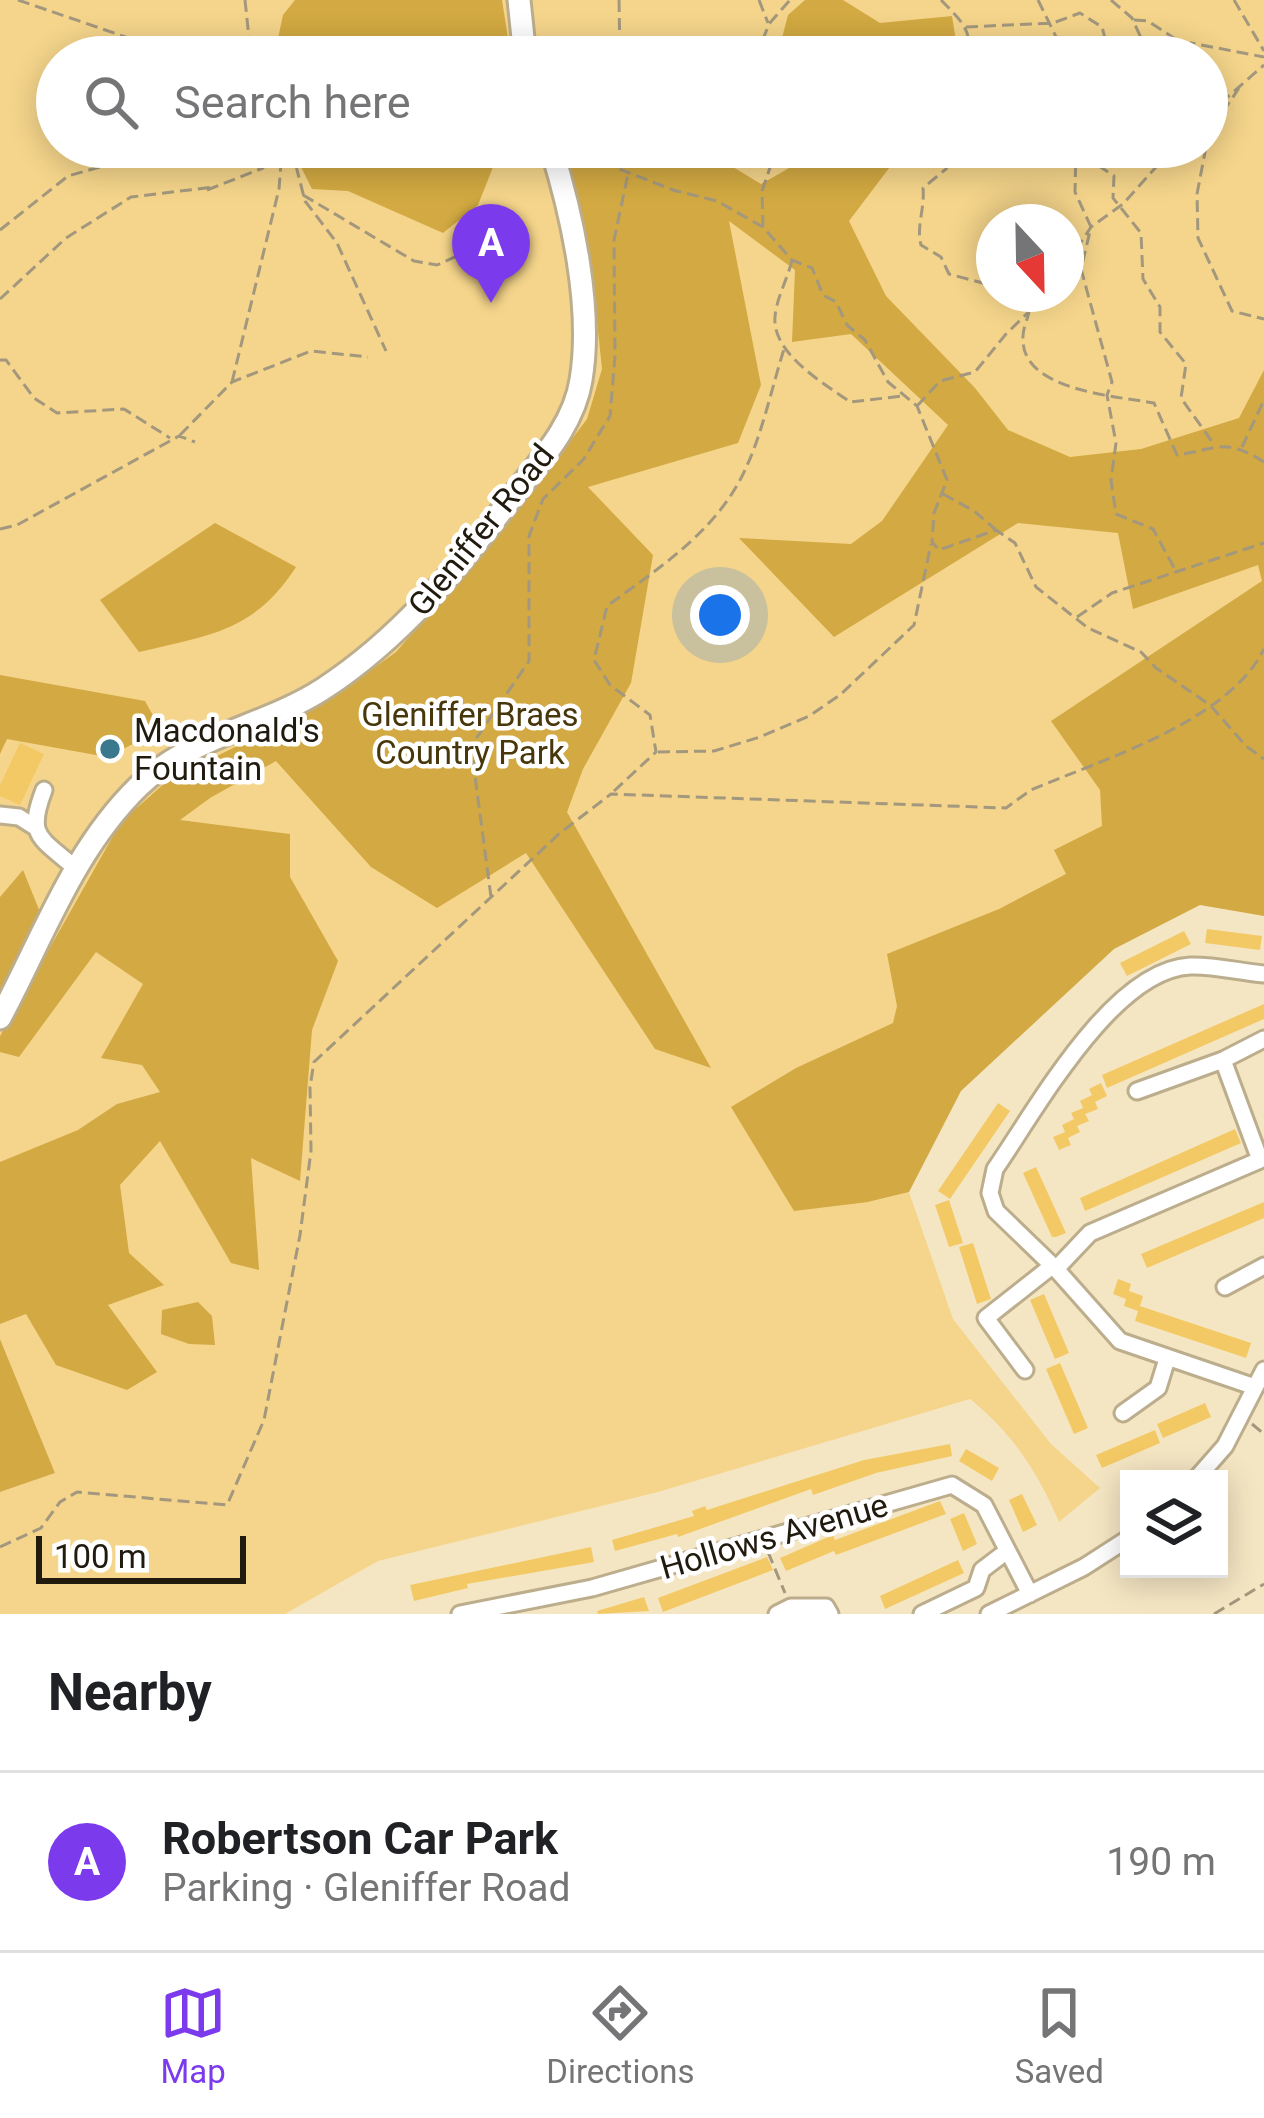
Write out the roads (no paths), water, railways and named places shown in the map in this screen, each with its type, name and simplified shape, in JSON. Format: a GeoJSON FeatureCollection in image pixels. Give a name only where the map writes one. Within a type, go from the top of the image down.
{"type":"FeatureCollection","features":[{"type":"Feature","properties":{"kind":"main road"},"geometry":{"type":"LineString","coordinates":[[519,0],[523,36]]}},
{"type":"Feature","properties":{"kind":"main road","name":"Gleniffer Road"},"geometry":{"type":"LineString","coordinates":[[0,1018],[75,868],[113,812],[172,760],[201,742],[320,692],[396,632],[450,575],[563,429],[581,381],[583,328],[570,218],[546,168]]}},
{"type":"Feature","properties":{"kind":"street"},"geometry":{"type":"LineString","coordinates":[[44,790],[34,818],[38,835],[75,868]]}},
{"type":"Feature","properties":{"kind":"street"},"geometry":{"type":"LineString","coordinates":[[0,815],[20,817],[35,827]]}},
{"type":"Feature","properties":{"kind":"street"},"geometry":{"type":"LineString","coordinates":[[1255,1388],[1120,1341],[996,1211],[990,1192],[995,1169],[1086,1037],[1134,987],[1186,966],[1264,974]]}},
{"type":"Feature","properties":{"kind":"street"},"geometry":{"type":"LineString","coordinates":[[1137,1091],[1223,1060],[1264,1039]]}},
{"type":"Feature","properties":{"kind":"street"},"geometry":{"type":"LineString","coordinates":[[1025,1370],[986,1318],[1090,1233],[1262,1162],[1223,1060]]}},
{"type":"Feature","properties":{"kind":"street"},"geometry":{"type":"LineString","coordinates":[[1226,1287],[1264,1266]]}},
{"type":"Feature","properties":{"kind":"street"},"geometry":{"type":"LineString","coordinates":[[1123,1413],[1158,1388],[1167,1359]]}},
{"type":"Feature","properties":{"kind":"street"},"geometry":{"type":"LineString","coordinates":[[1204,1470],[1225,1446],[1264,1370]]}},
{"type":"Feature","properties":{"kind":"street","name":"Hollows Avenue"},"geometry":{"type":"LineString","coordinates":[[460,1614],[592,1588],[952,1485],[984,1505],[1030,1594]]}},
{"type":"Feature","properties":{"kind":"street"},"geometry":{"type":"LineString","coordinates":[[976,1588],[990,1614],[1120,1543]]}},
{"type":"Feature","properties":{"kind":"street"},"geometry":{"type":"LineString","coordinates":[[922,1614],[976,1588],[982,1570],[1007,1551]]}},
{"type":"Feature","properties":{"kind":"street"},"geometry":{"type":"LineString","coordinates":[[784,1611],[817,1604],[830,1614]]}},
{"type":"Feature","properties":{"kind":"place","name":"Robertson Car Park"},"geometry":{"type":"Point","coordinates":[491,303]}},
{"type":"Feature","properties":{"kind":"place","name":"Macdonald's Fountain"},"geometry":{"type":"Point","coordinates":[110,749]}},
{"type":"Feature","properties":{"kind":"park label","name":"Gleniffer Braes Country Park"},"geometry":{"type":"Point","coordinates":[470,733]}}]}
